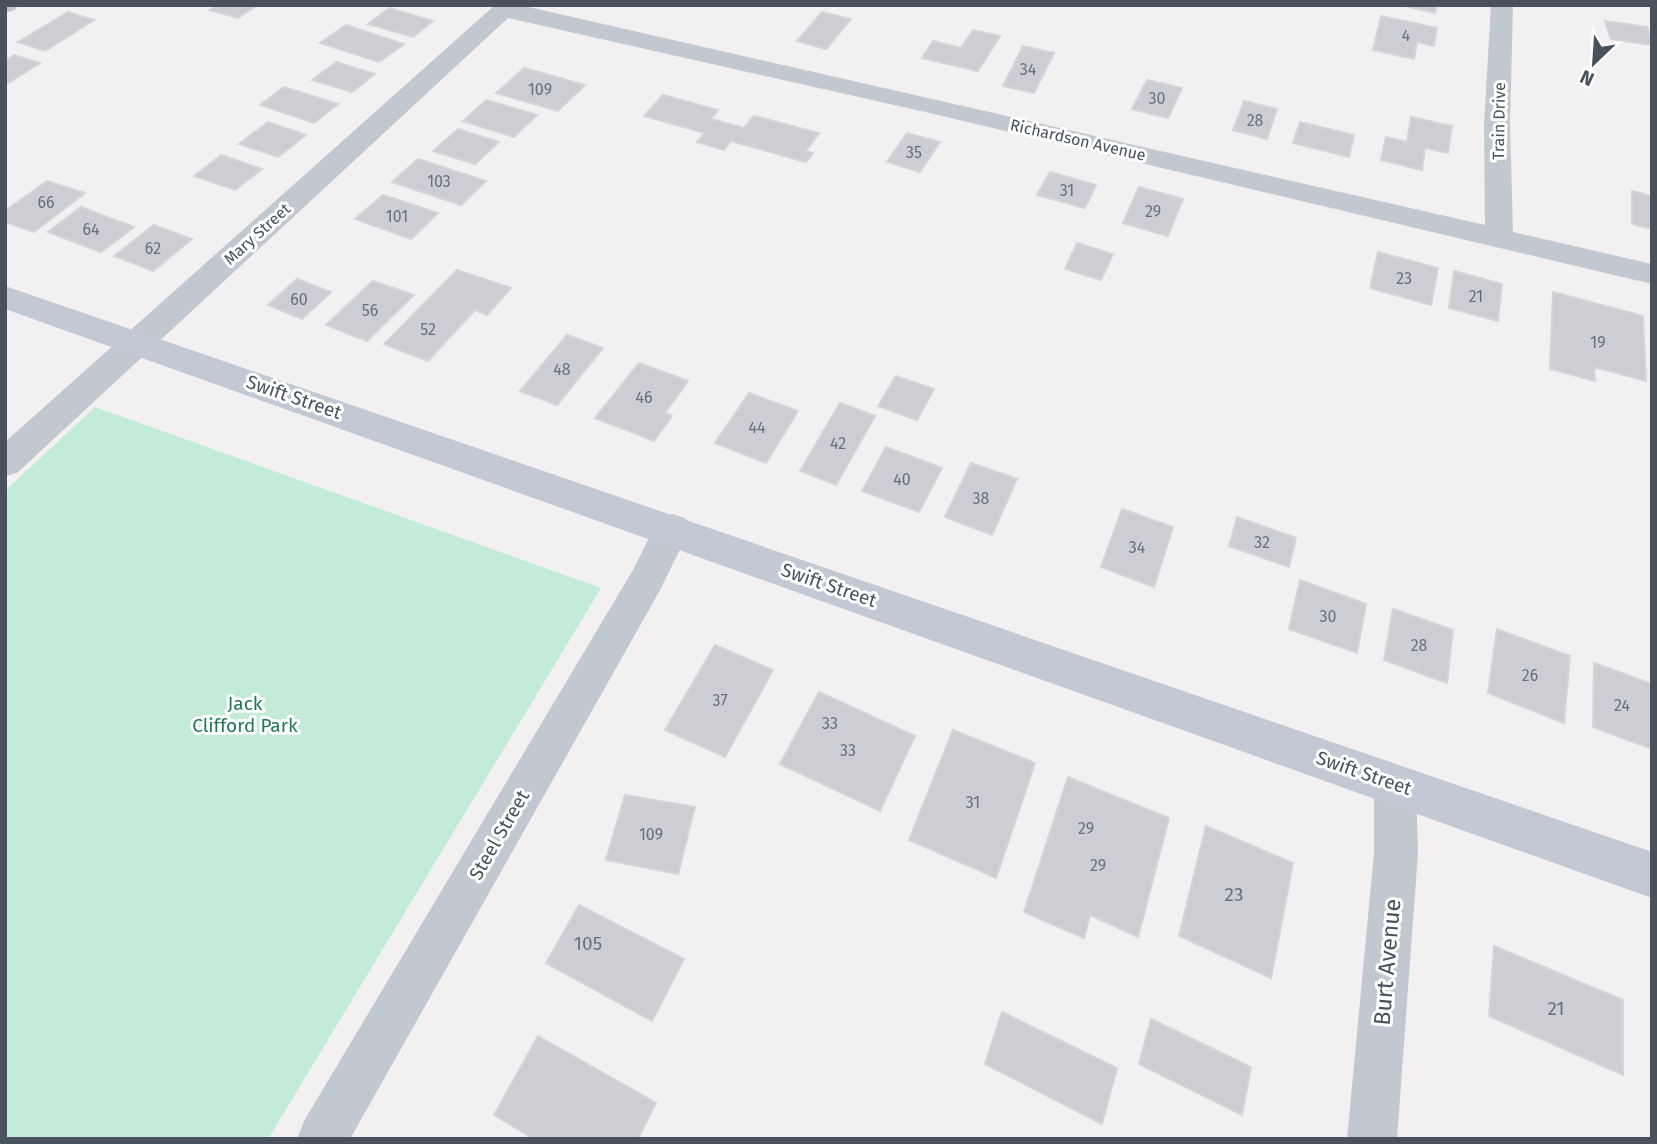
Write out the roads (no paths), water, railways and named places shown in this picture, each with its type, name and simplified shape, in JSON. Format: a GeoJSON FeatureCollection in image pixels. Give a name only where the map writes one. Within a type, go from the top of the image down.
{"type":"FeatureCollection","features":[{"type":"Feature","properties":{"kind":"main road","name":"Swift Street"},"geometry":{"type":"LineString","coordinates":[[5,297],[1652,874]]}},
{"type":"Feature","properties":{"kind":"street","name":"Train Drive"},"geometry":{"type":"LineString","coordinates":[[1499,238],[1497,125],[1503,5]]}},
{"type":"Feature","properties":{"kind":"street","name":"Richardson Avenue"},"geometry":{"type":"LineString","coordinates":[[506,7],[1652,274]]}},
{"type":"Feature","properties":{"kind":"street","name":"Mary Street"},"geometry":{"type":"LineString","coordinates":[[5,463],[506,7]]}},
{"type":"Feature","properties":{"kind":"street","name":"Steel Street"},"geometry":{"type":"LineString","coordinates":[[322,1139],[646,581],[672,529]]}},
{"type":"Feature","properties":{"kind":"street","name":"Burt Avenue"},"geometry":{"type":"LineString","coordinates":[[1372,1139],[1396,853],[1395,785]]}},
{"type":"Feature","properties":{"kind":"park label","name":"Jack Clifford Park"},"geometry":{"type":"Point","coordinates":[245,714]}}]}
